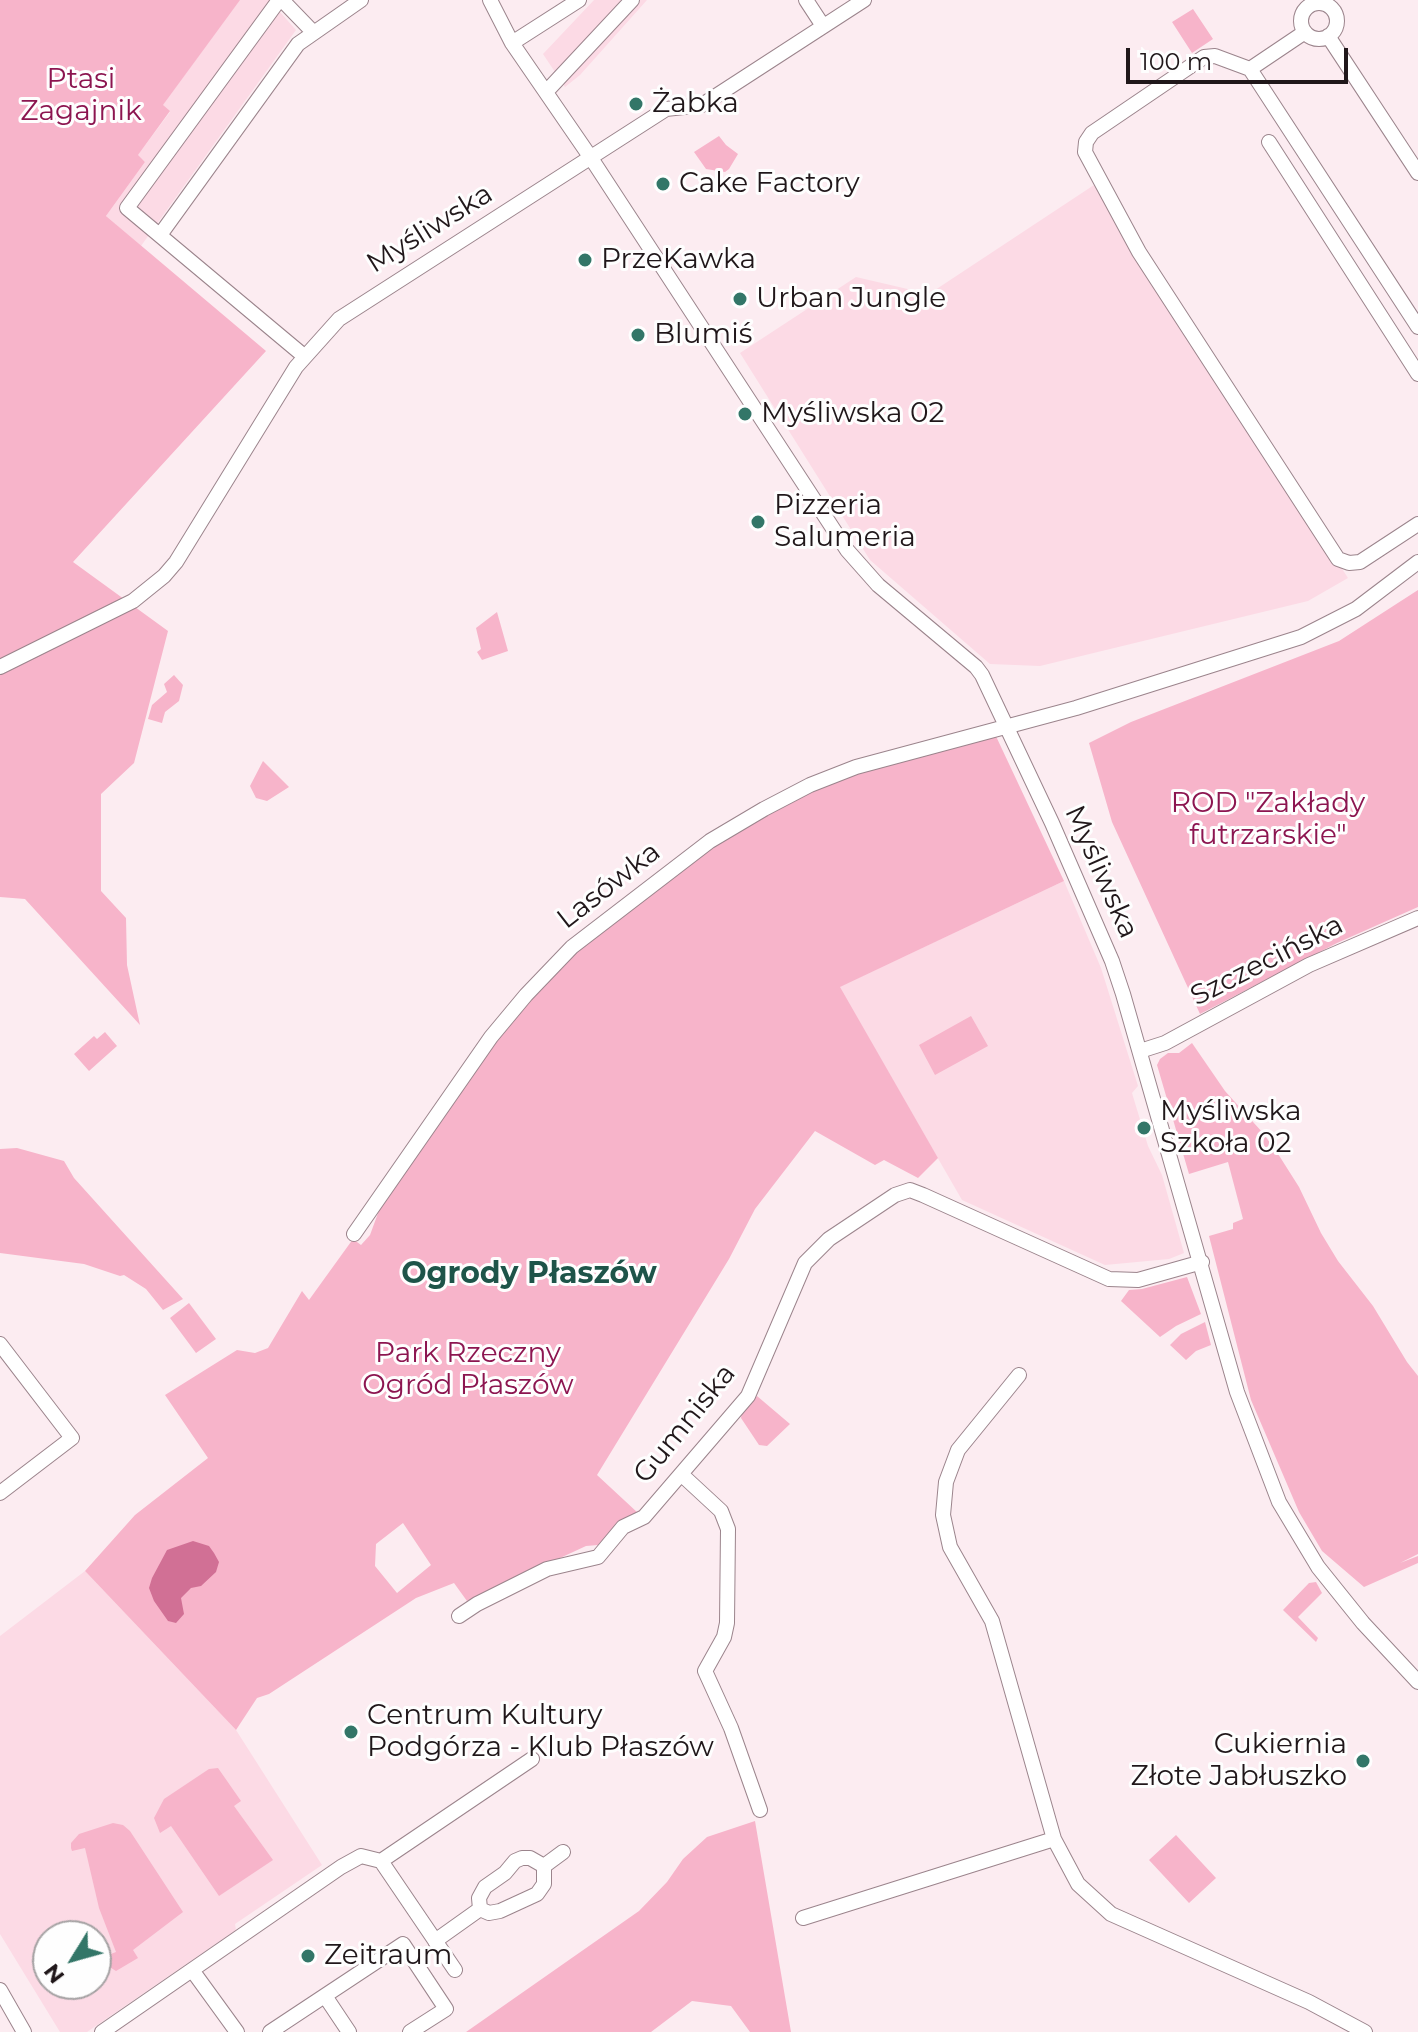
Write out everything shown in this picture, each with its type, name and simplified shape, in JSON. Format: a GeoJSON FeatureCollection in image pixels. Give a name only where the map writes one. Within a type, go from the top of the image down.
{"type":"FeatureCollection","features":[{"type":"Feature","properties":{"kind":"street"},"geometry":{"type":"LineString","coordinates":[[0,667],[133,601],[164,576],[176,562],[304,356],[127,208],[280,0],[313,32]]}},
{"type":"Feature","properties":{"kind":"street"},"geometry":{"type":"LineString","coordinates":[[160,235],[298,44],[361,0]]}},
{"type":"Feature","properties":{"kind":"street","name":"Myśliwska"},"geometry":{"type":"LineString","coordinates":[[490,0],[512,43],[591,158],[847,550],[878,585],[976,667],[1007,728],[1112,961],[1202,1262],[1237,1392],[1279,1502],[1318,1567],[1363,1623],[1418,1682]]}},
{"type":"Feature","properties":{"kind":"street"},"geometry":{"type":"LineString","coordinates":[[512,43],[579,0]]}},
{"type":"Feature","properties":{"kind":"street"},"geometry":{"type":"LineString","coordinates":[[546,92],[632,0]]}},
{"type":"Feature","properties":{"kind":"street"},"geometry":{"type":"LineString","coordinates":[[806,0],[823,26],[864,0]]}},
{"type":"Feature","properties":{"kind":"street"},"geometry":{"type":"LineString","coordinates":[[1334,10],[1347,1]]}},
{"type":"Feature","properties":{"kind":"street"},"geometry":{"type":"LineString","coordinates":[[1307,3],[1324,3],[1334,10],[1336,25],[1328,36],[1317,39],[1305,32],[1301,18],[1307,3]]}},
{"type":"Feature","properties":{"kind":"street","name":"Myśliwska"},"geometry":{"type":"LineString","coordinates":[[304,356],[328,329],[360,303],[666,109],[693,108],[707,103],[823,26]]}},
{"type":"Feature","properties":{"kind":"street"},"geometry":{"type":"LineString","coordinates":[[1250,69],[1305,32]]}},
{"type":"Feature","properties":{"kind":"street"},"geometry":{"type":"LineString","coordinates":[[1328,36],[1418,173]]}},
{"type":"Feature","properties":{"kind":"street"},"geometry":{"type":"LineString","coordinates":[[1418,327],[1250,69],[1215,56],[1204,57],[1092,133],[1086,142],[1085,152],[1139,252],[1338,559],[1349,563],[1360,562],[1418,524]]}},
{"type":"Feature","properties":{"kind":"street"},"geometry":{"type":"LineString","coordinates":[[1269,142],[1418,374]]}},
{"type":"Feature","properties":{"kind":"street"},"geometry":{"type":"LineString","coordinates":[[1313,211],[1334,197]]}},
{"type":"Feature","properties":{"kind":"street","name":"Lasówka"},"geometry":{"type":"LineString","coordinates":[[354,1234],[491,1037],[572,947],[710,841],[810,785],[856,767],[1007,728],[1301,637],[1356,609],[1418,562]]}},
{"type":"Feature","properties":{"kind":"street","name":"Szczecińska"},"geometry":{"type":"LineString","coordinates":[[1140,1051],[1165,1043],[1288,975],[1418,918]]}},
{"type":"Feature","properties":{"kind":"street","name":"Gumniska"},"geometry":{"type":"LineString","coordinates":[[459,1616],[547,1569],[598,1557],[623,1527],[644,1517],[748,1396],[805,1263],[829,1239],[895,1195],[910,1190],[923,1195],[1109,1279],[1138,1280],[1202,1262]]}},
{"type":"Feature","properties":{"kind":"street"},"geometry":{"type":"LineString","coordinates":[[0,1344],[72,1438],[0,1493]]}},
{"type":"Feature","properties":{"kind":"street"},"geometry":{"type":"LineString","coordinates":[[1019,1375],[958,1450],[946,1482],[943,1515],[950,1547],[992,1621],[1054,1839],[1078,1884],[1111,1914],[1309,2002],[1365,2032]]}},
{"type":"Feature","properties":{"kind":"street"},"geometry":{"type":"LineString","coordinates":[[681,1474],[721,1511],[728,1529],[727,1623],[724,1637],[705,1671],[731,1728],[760,1810]]}},
{"type":"Feature","properties":{"kind":"street"},"geometry":{"type":"LineString","coordinates":[[381,1861],[532,1759]]}},
{"type":"Feature","properties":{"kind":"street"},"geometry":{"type":"LineString","coordinates":[[803,1918],[1054,1839]]}},
{"type":"Feature","properties":{"kind":"street"},"geometry":{"type":"LineString","coordinates":[[544,1866],[563,1852]]}},
{"type":"Feature","properties":{"kind":"street"},"geometry":{"type":"LineString","coordinates":[[102,2032],[361,1856],[381,1861],[455,1970]]}},
{"type":"Feature","properties":{"kind":"street"},"geometry":{"type":"LineString","coordinates":[[480,1909],[479,1898],[485,1887],[505,1873],[515,1861],[530,1858],[544,1866]]}},
{"type":"Feature","properties":{"kind":"street"},"geometry":{"type":"LineString","coordinates":[[480,1909],[489,1913],[500,1911],[537,1894],[544,1884],[544,1866]]}},
{"type":"Feature","properties":{"kind":"street"},"geometry":{"type":"LineString","coordinates":[[435,1941],[480,1909]]}},
{"type":"Feature","properties":{"kind":"street"},"geometry":{"type":"LineString","coordinates":[[270,2032],[403,1944],[446,2009],[410,2032]]}},
{"type":"Feature","properties":{"kind":"street"},"geometry":{"type":"LineString","coordinates":[[192,1970],[237,2032]]}},
{"type":"Feature","properties":{"kind":"street"},"geometry":{"type":"LineString","coordinates":[[0,1990],[24,2032]]}},
{"type":"Feature","properties":{"kind":"street"},"geometry":{"type":"LineString","coordinates":[[325,1996],[349,2032]]}},
{"type":"Feature","properties":{"kind":"shaded area"},"geometry":{"type":"Polygon","coordinates":[[[239,0],[274,0],[272,3],[296,30],[141,246],[106,216],[145,162],[137,156],[170,112],[162,106],[239,0]]]}},
{"type":"Feature","properties":{"kind":"shaded area"},"geometry":{"type":"Polygon","coordinates":[[[594,0],[647,0],[580,75],[565,87],[543,54],[594,0]]]}},
{"type":"Feature","properties":{"kind":"shaded area"},"geometry":{"type":"Polygon","coordinates":[[[1094,185],[1348,578],[1308,601],[1040,666],[990,664],[870,560],[740,353],[856,277],[929,294],[1094,185]]]}},
{"type":"Feature","properties":{"kind":"shaded area"},"geometry":{"type":"Polygon","coordinates":[[[1064,881],[1101,968],[1138,1086],[1132,1093],[1148,1146],[1162,1175],[1184,1253],[1169,1259],[1105,1265],[962,1200],[839,987],[1064,881]]]}},
{"type":"Feature","properties":{"kind":"shaded area"},"geometry":{"type":"Polygon","coordinates":[[[193,1541],[209,1546],[219,1562],[216,1572],[181,1598],[184,1614],[176,1623],[168,1621],[149,1588],[152,1578],[167,1550],[193,1541]]]}},
{"type":"Feature","properties":{"kind":"shaded area"},"geometry":{"type":"Polygon","coordinates":[[[85,1571],[236,1730],[322,1865],[235,1924],[236,1930],[87,2032],[60,2032],[40,2000],[112,2000],[112,1920],[32,1920],[32,1986],[0,1934],[0,1636],[85,1571]]]}},
{"type":"Feature","properties":{"kind":"green space","name":"Ptasi Zagajnik"},"geometry":{"type":"Polygon","coordinates":[[[0,0],[240,0],[163,105],[170,111],[138,155],[145,162],[106,216],[266,351],[73,562],[168,631],[134,763],[101,794],[101,891],[126,918],[127,965],[140,1025],[25,899],[0,897],[0,0]]]}},
{"type":"Feature","properties":{"kind":"green space"},"geometry":{"type":"Polygon","coordinates":[[[1193,9],[1213,39],[1192,53],[1172,22],[1193,9]]]}},
{"type":"Feature","properties":{"kind":"green space"},"geometry":{"type":"Polygon","coordinates":[[[719,136],[738,154],[725,172],[706,169],[694,152],[719,136]]]}},
{"type":"Feature","properties":{"kind":"green space","name":"ROD \"Zakłady futrzarskie\""},"geometry":{"type":"Polygon","coordinates":[[[1418,590],[1418,907],[1337,943],[1200,1014],[1112,822],[1089,743],[1131,722],[1339,641],[1418,590]]]}},
{"type":"Feature","properties":{"kind":"green space"},"geometry":{"type":"Polygon","coordinates":[[[497,612],[508,651],[482,660],[477,652],[481,649],[476,628],[497,612]]]}},
{"type":"Feature","properties":{"kind":"green space"},"geometry":{"type":"Polygon","coordinates":[[[174,675],[183,685],[179,701],[165,712],[162,723],[148,719],[152,705],[167,692],[164,684],[174,675]]]}},
{"type":"Feature","properties":{"kind":"green space","name":"Park Rzeczny Ogród Płaszów"},"geometry":{"type":"Polygon","coordinates":[[[994,732],[1064,881],[840,987],[938,1158],[918,1178],[884,1160],[875,1165],[815,1131],[755,1209],[729,1259],[597,1475],[638,1513],[618,1523],[598,1545],[586,1546],[467,1601],[454,1583],[416,1598],[269,1694],[257,1698],[236,1730],[85,1571],[135,1515],[208,1458],[165,1395],[237,1350],[255,1353],[268,1348],[302,1291],[309,1300],[353,1239],[361,1245],[370,1235],[381,1205],[491,1038],[573,948],[711,842],[856,769],[994,732]],[[403,1523],[376,1544],[375,1566],[397,1593],[431,1565],[403,1523]]]}},
{"type":"Feature","properties":{"kind":"green space"},"geometry":{"type":"Polygon","coordinates":[[[263,761],[289,787],[267,801],[256,798],[250,786],[263,761]]]}},
{"type":"Feature","properties":{"kind":"green space"},"geometry":{"type":"Polygon","coordinates":[[[971,1016],[988,1046],[935,1075],[919,1045],[971,1016]]]}},
{"type":"Feature","properties":{"kind":"green space"},"geometry":{"type":"Polygon","coordinates":[[[105,1032],[117,1046],[89,1071],[74,1054],[94,1036],[97,1039],[105,1032]]]}},
{"type":"Feature","properties":{"kind":"green space"},"geometry":{"type":"Polygon","coordinates":[[[1192,1043],[1225,1091],[1280,1157],[1338,1261],[1373,1306],[1418,1376],[1418,1554],[1400,1563],[1418,1556],[1418,1563],[1364,1587],[1322,1551],[1299,1512],[1251,1400],[1209,1236],[1233,1229],[1233,1223],[1243,1219],[1228,1162],[1189,1174],[1157,1065],[1168,1053],[1179,1053],[1192,1043]]]}},
{"type":"Feature","properties":{"kind":"green space"},"geometry":{"type":"Polygon","coordinates":[[[17,1148],[64,1161],[74,1178],[183,1299],[163,1310],[146,1289],[124,1275],[84,1264],[0,1253],[0,1149],[17,1148]]]}},
{"type":"Feature","properties":{"kind":"green space"},"geometry":{"type":"Polygon","coordinates":[[[1187,1277],[1201,1314],[1160,1337],[1121,1301],[1129,1290],[1187,1277]]]}},
{"type":"Feature","properties":{"kind":"green space"},"geometry":{"type":"Polygon","coordinates":[[[189,1303],[216,1339],[196,1353],[170,1318],[189,1303]]]}},
{"type":"Feature","properties":{"kind":"green space"},"geometry":{"type":"Polygon","coordinates":[[[1205,1322],[1211,1345],[1196,1351],[1186,1360],[1170,1345],[1181,1334],[1205,1322]]]}},
{"type":"Feature","properties":{"kind":"green space"},"geometry":{"type":"Polygon","coordinates":[[[757,1396],[790,1424],[767,1446],[759,1445],[741,1418],[742,1412],[757,1396]]]}},
{"type":"Feature","properties":{"kind":"green space"},"geometry":{"type":"Polygon","coordinates":[[[1316,1582],[1322,1593],[1298,1617],[1318,1638],[1316,1642],[1283,1610],[1309,1583],[1316,1582]]]}},
{"type":"Feature","properties":{"kind":"green space"},"geometry":{"type":"Polygon","coordinates":[[[218,1768],[241,1801],[234,1806],[273,1860],[219,1896],[171,1826],[160,1833],[154,1818],[164,1799],[209,1769],[218,1768]]]}},
{"type":"Feature","properties":{"kind":"green space"},"geometry":{"type":"Polygon","coordinates":[[[755,1821],[791,2032],[750,2032],[731,2006],[692,2001],[651,2032],[466,2032],[639,1911],[667,1882],[683,1859],[707,1837],[755,1821]]]}},
{"type":"Feature","properties":{"kind":"green space"},"geometry":{"type":"Polygon","coordinates":[[[113,1823],[123,1825],[183,1912],[133,1950],[138,1958],[116,1971],[112,1968],[112,1954],[116,1952],[112,1942],[112,1920],[104,1920],[99,1908],[85,1848],[72,1851],[71,1848],[71,1843],[79,1834],[113,1823]]]}},
{"type":"Feature","properties":{"kind":"green space"},"geometry":{"type":"Polygon","coordinates":[[[1176,1835],[1216,1878],[1189,1903],[1149,1860],[1176,1835]]]}},
{"type":"Feature","properties":{"kind":"place","name":"Żabka"},"geometry":{"type":"Point","coordinates":[636,104]}},
{"type":"Feature","properties":{"kind":"place","name":"Cake Factory"},"geometry":{"type":"Point","coordinates":[663,184]}},
{"type":"Feature","properties":{"kind":"place","name":"PrzeKawka"},"geometry":{"type":"Point","coordinates":[585,260]}},
{"type":"Feature","properties":{"kind":"place","name":"Urban Jungle"},"geometry":{"type":"Point","coordinates":[740,299]}},
{"type":"Feature","properties":{"kind":"place","name":"Blumiś"},"geometry":{"type":"Point","coordinates":[638,335]}},
{"type":"Feature","properties":{"kind":"place","name":"Myśliwska 02"},"geometry":{"type":"Point","coordinates":[745,414]}},
{"type":"Feature","properties":{"kind":"place","name":"Pizzeria Salumeria"},"geometry":{"type":"Point","coordinates":[758,522]}},
{"type":"Feature","properties":{"kind":"place","name":"Myśliwska Szkoła 02"},"geometry":{"type":"Point","coordinates":[1144,1128]}},
{"type":"Feature","properties":{"kind":"place","name":"Centrum Kultury Podgórza - Klub Płaszów"},"geometry":{"type":"Point","coordinates":[351,1732]}},
{"type":"Feature","properties":{"kind":"place","name":"Cukiernia Złote Jabłuszko"},"geometry":{"type":"Point","coordinates":[1363,1761]}},
{"type":"Feature","properties":{"kind":"place","name":"Zeitraum"},"geometry":{"type":"Point","coordinates":[308,1956]}},
{"type":"Feature","properties":{"kind":"district","name":"Ogrody Płaszów"},"geometry":{"type":"Point","coordinates":[529,1274]}}]}
